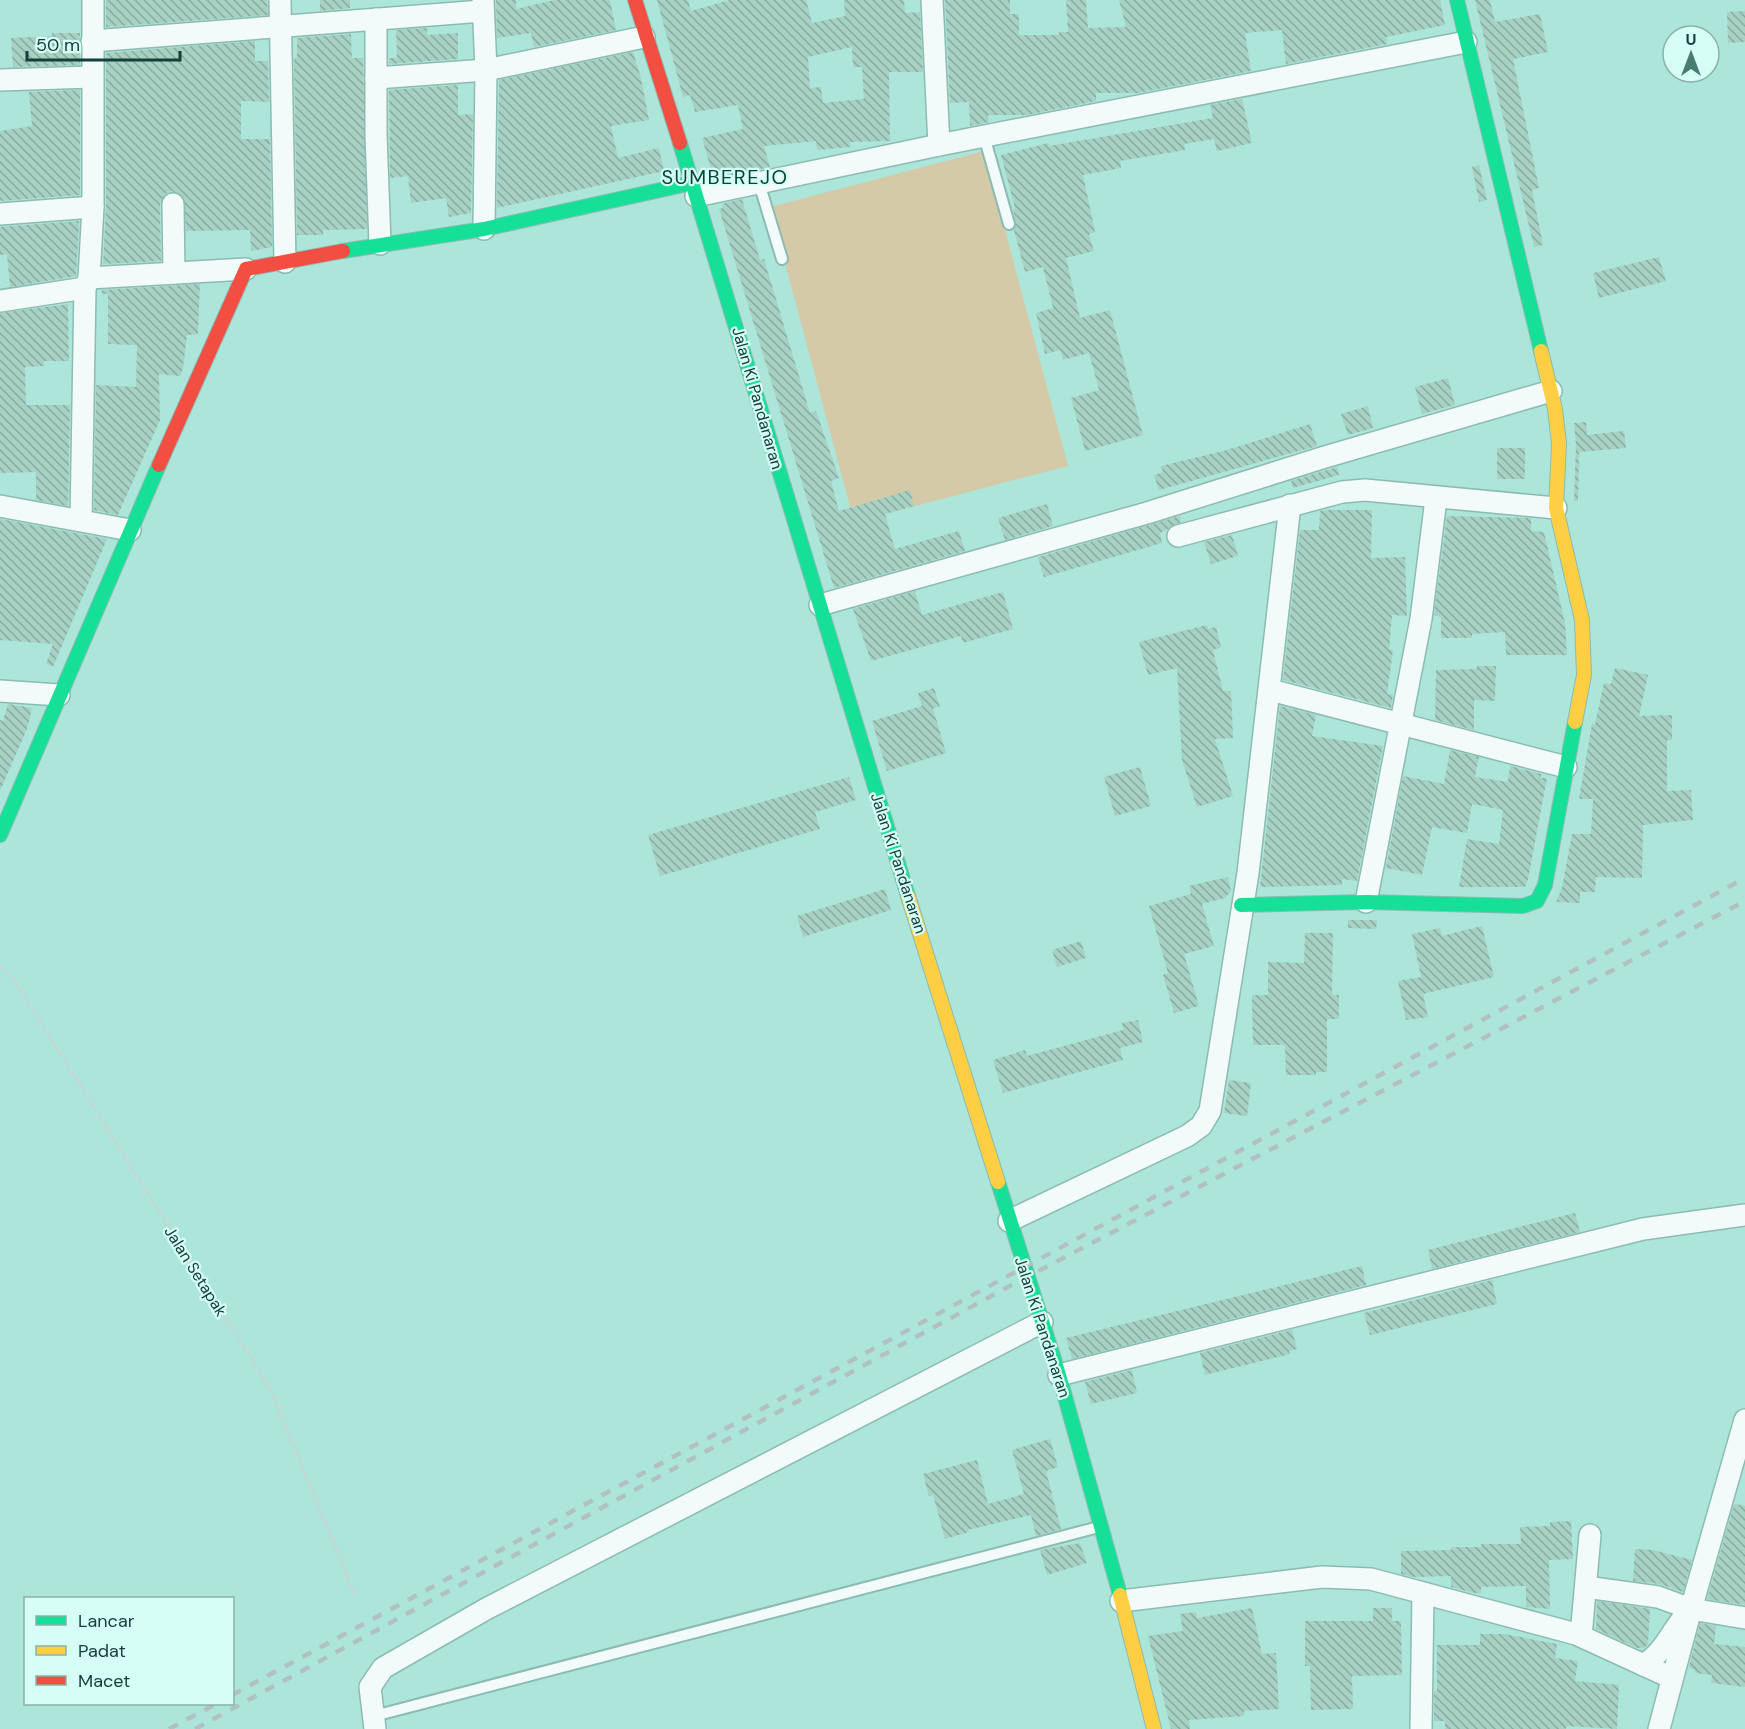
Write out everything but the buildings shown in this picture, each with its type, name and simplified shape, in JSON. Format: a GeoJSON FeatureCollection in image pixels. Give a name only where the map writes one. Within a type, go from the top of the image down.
{"type":"FeatureCollection","features":[{"type":"Feature","properties":{"kind":"street"},"geometry":{"type":"LineString","coordinates":[[81,520],[87,283],[93,207],[93,0]]}},
{"type":"Feature","properties":{"kind":"street"},"geometry":{"type":"LineString","coordinates":[[280,0],[285,262]]}},
{"type":"Feature","properties":{"kind":"street","name":"Jalan Ki Pandanaran"},"geometry":{"type":"LineString","coordinates":[[635,0],[644,37],[694,189],[1009,1221],[1059,1375],[1154,1729]]}},
{"type":"Feature","properties":{"kind":"street"},"geometry":{"type":"LineString","coordinates":[[932,0],[939,145]]}},
{"type":"Feature","properties":{"kind":"street"},"geometry":{"type":"LineString","coordinates":[[1241,905],[1366,902],[1523,906],[1537,901],[1545,885],[1584,675],[1582,620],[1556,508],[1559,442],[1551,390],[1457,0]]}},
{"type":"Feature","properties":{"kind":"street"},"geometry":{"type":"LineString","coordinates":[[92,41],[376,19],[483,5],[486,70],[484,229]]}},
{"type":"Feature","properties":{"kind":"street"},"geometry":{"type":"LineString","coordinates":[[376,19],[380,244]]}},
{"type":"Feature","properties":{"kind":"street"},"geometry":{"type":"LineString","coordinates":[[376,78],[486,70],[644,37]]}},
{"type":"Feature","properties":{"kind":"street"},"geometry":{"type":"LineString","coordinates":[[0,301],[87,283],[174,273],[246,269],[380,244],[484,229],[694,189],[759,183],[984,136],[1466,42]]}},
{"type":"Feature","properties":{"kind":"street"},"geometry":{"type":"LineString","coordinates":[[0,80],[92,77]]}},
{"type":"Feature","properties":{"kind":"street"},"geometry":{"type":"LineString","coordinates":[[173,204],[174,273]]}},
{"type":"Feature","properties":{"kind":"street"},"geometry":{"type":"LineString","coordinates":[[0,214],[93,207]]}},
{"type":"Feature","properties":{"kind":"street"},"geometry":{"type":"LineString","coordinates":[[0,835],[130,530],[246,269]]}},
{"type":"Feature","properties":{"kind":"street"},"geometry":{"type":"LineString","coordinates":[[820,605],[1147,513],[1324,457],[1551,390]]}},
{"type":"Feature","properties":{"kind":"street"},"geometry":{"type":"LineString","coordinates":[[1178,536],[1342,492],[1365,490],[1436,499],[1556,508]]}},
{"type":"Feature","properties":{"kind":"street"},"geometry":{"type":"LineString","coordinates":[[1366,902],[1421,619],[1436,499]]}},
{"type":"Feature","properties":{"kind":"street"},"geometry":{"type":"LineString","coordinates":[[1009,1221],[1186,1136],[1202,1126],[1210,1111],[1241,905],[1248,873],[1290,505]]}},
{"type":"Feature","properties":{"kind":"street"},"geometry":{"type":"LineString","coordinates":[[0,506],[130,530]]}},
{"type":"Feature","properties":{"kind":"street"},"geometry":{"type":"LineString","coordinates":[[1270,690],[1566,767]]}},
{"type":"Feature","properties":{"kind":"street"},"geometry":{"type":"LineString","coordinates":[[0,691],[59,695]]}},
{"type":"Feature","properties":{"kind":"street"},"geometry":{"type":"LineString","coordinates":[[1059,1375],[1643,1229],[1745,1215]]}},
{"type":"Feature","properties":{"kind":"street"},"geometry":{"type":"LineString","coordinates":[[374,1723],[370,1692],[373,1679],[383,1668],[640,1529],[1042,1322]]}},
{"type":"Feature","properties":{"kind":"street"},"geometry":{"type":"LineString","coordinates":[[1659,1729],[1745,1420]]}},
{"type":"Feature","properties":{"kind":"street"},"geometry":{"type":"LineString","coordinates":[[1581,1636],[1590,1535]]}},
{"type":"Feature","properties":{"kind":"street"},"geometry":{"type":"LineString","coordinates":[[1121,1602],[1322,1577],[1371,1579],[1581,1636],[1672,1678]]}},
{"type":"Feature","properties":{"kind":"street"},"geometry":{"type":"LineString","coordinates":[[1586,1587],[1658,1597],[1691,1609],[1745,1618]]}},
{"type":"Feature","properties":{"kind":"street"},"geometry":{"type":"LineString","coordinates":[[1421,1729],[1424,1593]]}},
{"type":"Feature","properties":{"kind":"street"},"geometry":{"type":"LineString","coordinates":[[1642,1665],[1652,1660],[1668,1643],[1681,1618],[1691,1609]]}},
{"type":"Feature","properties":{"kind":"lane"},"geometry":{"type":"LineString","coordinates":[[984,136],[1009,224]]}},
{"type":"Feature","properties":{"kind":"lane"},"geometry":{"type":"LineString","coordinates":[[759,183],[782,259]]}},
{"type":"Feature","properties":{"kind":"lane"},"geometry":{"type":"LineString","coordinates":[[374,1723],[1101,1527]]}},
{"type":"Feature","properties":{"kind":"path","name":"Jalan Setapak"},"geometry":{"type":"LineString","coordinates":[[0,966],[12,977],[269,1387],[356,1597]]}},
{"type":"Feature","properties":{"kind":"shaded area"},"geometry":{"type":"Polygon","coordinates":[[[984,151],[1068,466],[854,522],[770,207],[984,151]]]}},
{"type":"Feature","properties":{"kind":"railway"},"geometry":{"type":"LineString","coordinates":[[234,1694],[1745,878]]}},
{"type":"Feature","properties":{"kind":"railway"},"geometry":{"type":"LineString","coordinates":[[195,1729],[1006,1288],[1745,901]]}},
{"type":"Feature","properties":{"kind":"railway"},"geometry":{"type":"LineString","coordinates":[[169,1729],[214,1705]]}},
{"type":"Feature","properties":{"kind":"traffic: fast"},"geometry":{"type":"LineString","coordinates":[[1457,0],[1541,351]]}},
{"type":"Feature","properties":{"kind":"traffic: fast"},"geometry":{"type":"LineString","coordinates":[[680,143],[908,896]]}},
{"type":"Feature","properties":{"kind":"traffic: fast"},"geometry":{"type":"LineString","coordinates":[[343,251],[484,229],[692,183]]}},
{"type":"Feature","properties":{"kind":"traffic: fast"},"geometry":{"type":"LineString","coordinates":[[0,835],[159,465]]}},
{"type":"Feature","properties":{"kind":"traffic: fast"},"geometry":{"type":"LineString","coordinates":[[1241,905],[1366,902],[1523,906],[1537,901],[1545,885],[1575,722]]}},
{"type":"Feature","properties":{"kind":"traffic: fast"},"geometry":{"type":"LineString","coordinates":[[998,1182],[1059,1375],[1120,1595]]}},
{"type":"Feature","properties":{"kind":"traffic: slow"},"geometry":{"type":"LineString","coordinates":[[1541,351],[1555,409],[1559,443],[1556,508],[1582,620],[1584,675],[1575,722]]}},
{"type":"Feature","properties":{"kind":"traffic: slow"},"geometry":{"type":"LineString","coordinates":[[908,896],[998,1182]]}},
{"type":"Feature","properties":{"kind":"traffic: slow"},"geometry":{"type":"LineString","coordinates":[[1120,1595],[1154,1729]]}},
{"type":"Feature","properties":{"kind":"traffic: jam"},"geometry":{"type":"LineString","coordinates":[[635,0],[680,143]]}},
{"type":"Feature","properties":{"kind":"traffic: jam"},"geometry":{"type":"LineString","coordinates":[[159,465],[246,269],[343,251]]}},
{"type":"Feature","properties":{"kind":"district","name":"SUMBEREJO"},"geometry":{"type":"Point","coordinates":[725,177]}}]}
